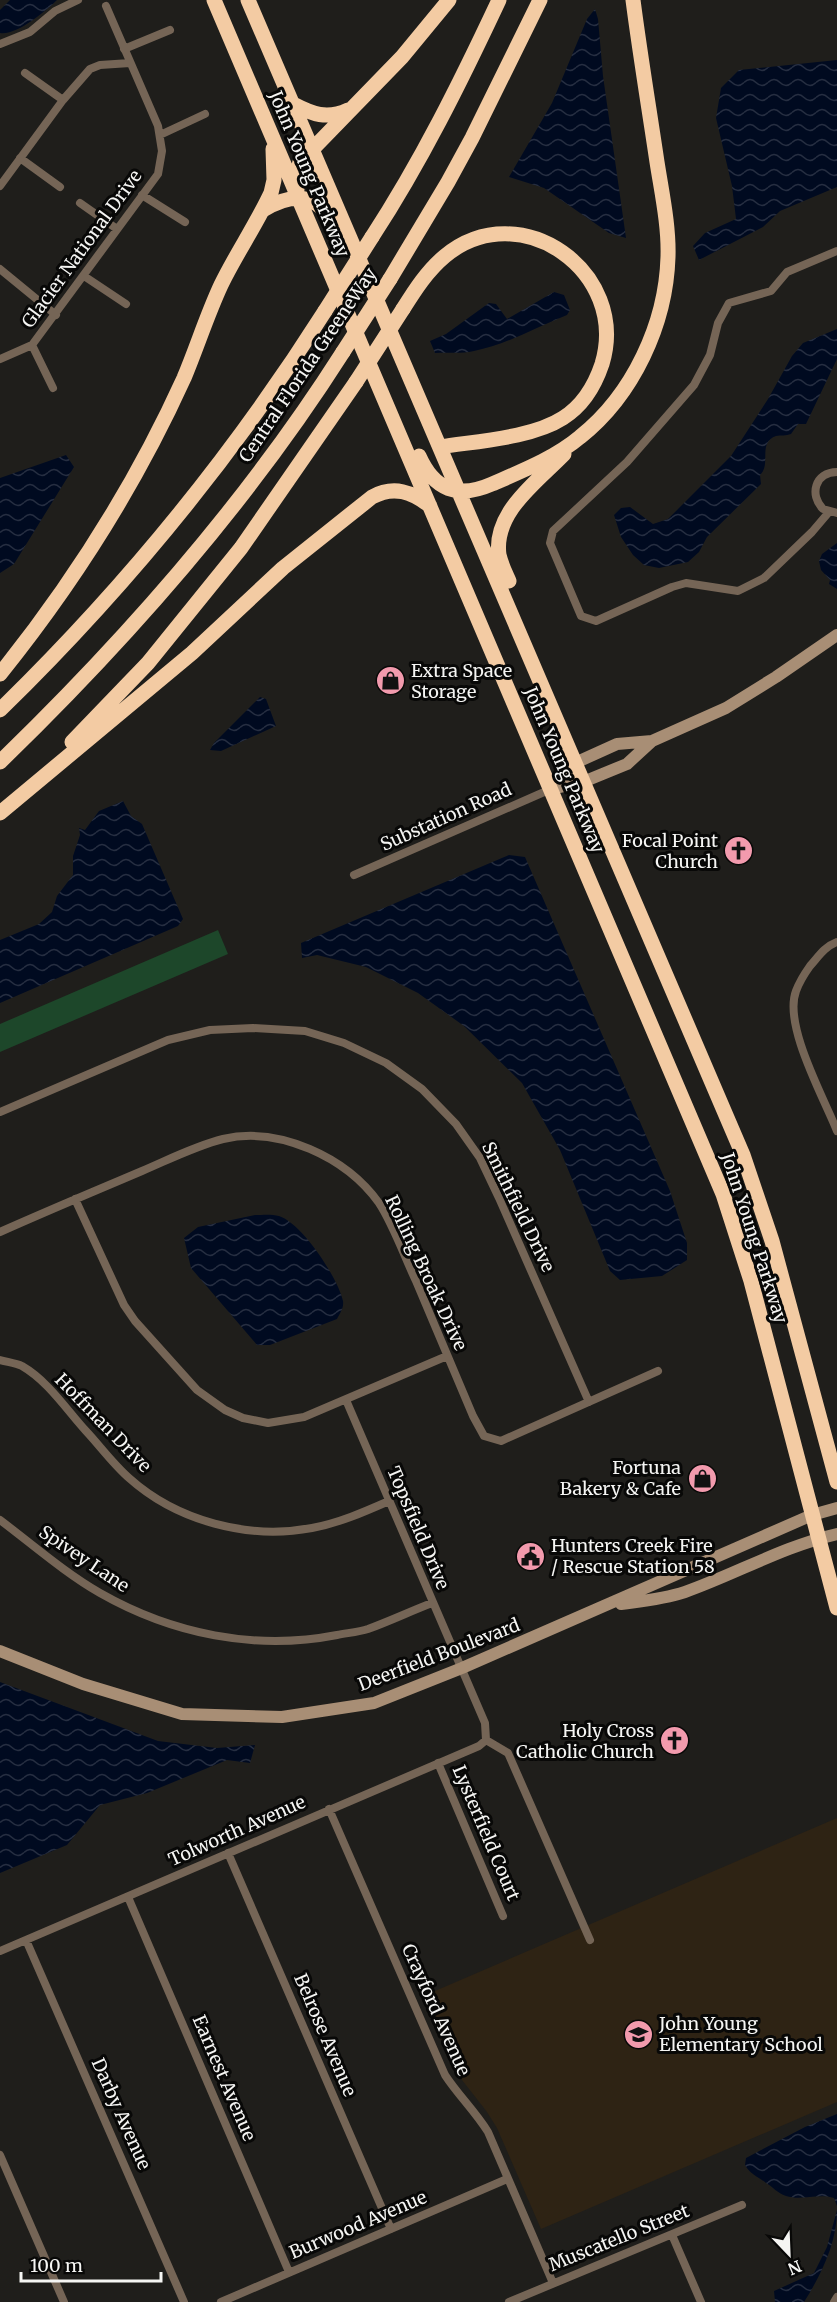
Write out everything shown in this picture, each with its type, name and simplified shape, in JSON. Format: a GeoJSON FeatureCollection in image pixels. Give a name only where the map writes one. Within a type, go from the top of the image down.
{"type":"FeatureCollection","features":[{"type":"Feature","properties":{"kind":"highway","name":"John Young Parkway"},"geometry":{"type":"LineString","coordinates":[[214,0],[723,1194],[751,1281],[837,1608]]}},
{"type":"Feature","properties":{"kind":"highway","name":"John Young Parkway"},"geometry":{"type":"LineString","coordinates":[[248,0],[742,1155],[772,1241],[837,1482]]}},
{"type":"Feature","properties":{"kind":"highway"},"geometry":{"type":"LineString","coordinates":[[297,196],[296,177],[300,162],[311,148],[402,57],[448,0]]}},
{"type":"Feature","properties":{"kind":"highway","name":"Central Florida GreeneWay"},"geometry":{"type":"LineString","coordinates":[[0,710],[73,636],[172,522],[232,446],[295,359],[396,200],[440,121],[499,0]]}},
{"type":"Feature","properties":{"kind":"highway","name":"Central Florida GreeneWay"},"geometry":{"type":"LineString","coordinates":[[0,762],[100,662],[181,570],[263,468],[343,352],[453,174],[540,0]]}},
{"type":"Feature","properties":{"kind":"highway"},"geometry":{"type":"LineString","coordinates":[[555,716],[547,671],[501,562],[498,542],[507,514],[620,396],[640,362],[652,335],[666,280],[667,234],[633,0]]}},
{"type":"Feature","properties":{"kind":"highway"},"geometry":{"type":"LineString","coordinates":[[293,104],[317,116],[339,114],[353,107]]}},
{"type":"Feature","properties":{"kind":"highway"},"geometry":{"type":"LineString","coordinates":[[0,674],[67,586],[98,540],[131,483],[184,377],[221,284],[263,210],[274,180],[271,134]]}},
{"type":"Feature","properties":{"kind":"highway"},"geometry":{"type":"LineString","coordinates":[[263,210],[277,202],[297,196],[322,207],[328,214],[395,366],[416,392]]}},
{"type":"Feature","properties":{"kind":"highway"},"geometry":{"type":"LineString","coordinates":[[27,790],[148,663],[241,548],[356,382],[422,280],[446,255],[461,245],[497,234],[517,234],[536,238],[557,248],[584,271],[594,285],[601,302],[607,339],[604,356],[594,382],[576,408],[564,418],[536,431],[440,447]]}},
{"type":"Feature","properties":{"kind":"highway"},"geometry":{"type":"LineString","coordinates":[[325,261],[343,276],[426,472],[435,482],[460,492],[473,492],[535,465],[580,437]]}},
{"type":"Feature","properties":{"kind":"highway"},"geometry":{"type":"LineString","coordinates":[[0,813],[192,653],[283,568],[372,497],[383,491],[400,490],[421,499],[430,506]]}},
{"type":"Feature","properties":{"kind":"street"},"geometry":{"type":"LineString","coordinates":[[0,44],[30,32],[55,11],[78,0]]}},
{"type":"Feature","properties":{"kind":"street","name":"Glacier National Drive"},"geometry":{"type":"LineString","coordinates":[[0,359],[32,345],[158,174],[162,151],[158,126],[106,6]]}},
{"type":"Feature","properties":{"kind":"street"},"geometry":{"type":"LineString","coordinates":[[124,49],[170,30]]}},
{"type":"Feature","properties":{"kind":"street"},"geometry":{"type":"LineString","coordinates":[[1,182],[63,100],[90,69],[100,65],[130,63]]}},
{"type":"Feature","properties":{"kind":"street"},"geometry":{"type":"LineString","coordinates":[[25,73],[63,100]]}},
{"type":"Feature","properties":{"kind":"street"},"geometry":{"type":"LineString","coordinates":[[160,135],[205,114]]}},
{"type":"Feature","properties":{"kind":"street"},"geometry":{"type":"LineString","coordinates":[[20,158],[60,187]]}},
{"type":"Feature","properties":{"kind":"street"},"geometry":{"type":"LineString","coordinates":[[142,195],[185,222]]}},
{"type":"Feature","properties":{"kind":"street"},"geometry":{"type":"LineString","coordinates":[[80,203],[117,229]]}},
{"type":"Feature","properties":{"kind":"street"},"geometry":{"type":"LineString","coordinates":[[837,250],[787,272],[771,291],[729,303],[718,322],[710,355],[694,385],[627,462],[553,531],[550,543],[581,616],[596,621],[686,583],[738,591],[764,578],[833,512],[818,504],[814,491],[825,474],[837,472]]}},
{"type":"Feature","properties":{"kind":"street"},"geometry":{"type":"LineString","coordinates":[[0,268],[56,315]]}},
{"type":"Feature","properties":{"kind":"street"},"geometry":{"type":"LineString","coordinates":[[84,276],[126,304]]}},
{"type":"Feature","properties":{"kind":"street"},"geometry":{"type":"LineString","coordinates":[[32,345],[53,388]]}},
{"type":"Feature","properties":{"kind":"street"},"geometry":{"type":"LineString","coordinates":[[551,789],[583,782],[627,764],[652,741],[726,708],[837,635]]}},
{"type":"Feature","properties":{"kind":"street"},"geometry":{"type":"LineString","coordinates":[[551,789],[575,763],[617,744],[652,741]]}},
{"type":"Feature","properties":{"kind":"street","name":"Substation Road"},"geometry":{"type":"LineString","coordinates":[[354,875],[551,789]]}},
{"type":"Feature","properties":{"kind":"street"},"geometry":{"type":"LineString","coordinates":[[837,942],[826,947],[808,969],[795,992],[794,1014],[798,1038],[837,1131]]}},
{"type":"Feature","properties":{"kind":"street","name":"Smithfield Drive"},"geometry":{"type":"LineString","coordinates":[[0,1112],[168,1040],[210,1030],[253,1028],[305,1031],[344,1043],[386,1063],[422,1089],[456,1124],[480,1158],[589,1402]]}},
{"type":"Feature","properties":{"kind":"street","name":"Rolling Broak Drive"},"geometry":{"type":"LineString","coordinates":[[0,1232],[186,1152],[224,1139],[253,1136],[280,1139],[315,1151],[338,1164],[363,1185],[379,1204],[405,1257],[472,1416],[484,1436],[501,1441],[658,1371]]}},
{"type":"Feature","properties":{"kind":"street"},"geometry":{"type":"LineString","coordinates":[[75,1199],[124,1305],[135,1322],[197,1390],[225,1410],[243,1418],[268,1423],[304,1417],[447,1356]]}},
{"type":"Feature","properties":{"kind":"street","name":"Hoffman Drive"},"geometry":{"type":"LineString","coordinates":[[0,1360],[21,1365],[48,1388],[128,1478],[171,1507],[197,1518],[223,1526],[280,1532],[312,1528],[350,1518],[388,1501]]}},
{"type":"Feature","properties":{"kind":"street","name":"Topsfield Drive"},"geometry":{"type":"LineString","coordinates":[[346,1400],[485,1723],[486,1740]]}},
{"type":"Feature","properties":{"kind":"street","name":"Deerfield Boulevard"},"geometry":{"type":"LineString","coordinates":[[0,1651],[83,1684],[182,1714],[282,1717],[374,1703],[462,1668],[812,1515],[837,1508]]}},
{"type":"Feature","properties":{"kind":"street","name":"Spivey Lane"},"geometry":{"type":"LineString","coordinates":[[0,1520],[98,1592],[163,1623],[200,1633],[239,1640],[282,1642],[319,1639],[367,1629],[432,1603]]}},
{"type":"Feature","properties":{"kind":"street","name":"Deerfield Boulevard"},"geometry":{"type":"LineString","coordinates":[[608,1605],[655,1600],[684,1592],[819,1538],[837,1534]]}},
{"type":"Feature","properties":{"kind":"street"},"geometry":{"type":"LineString","coordinates":[[486,1740],[508,1753],[590,1940]]}},
{"type":"Feature","properties":{"kind":"street","name":"Tolworth Avenue"},"geometry":{"type":"LineString","coordinates":[[0,1951],[479,1746],[486,1740]]}},
{"type":"Feature","properties":{"kind":"street","name":"Lysterfield Court"},"geometry":{"type":"LineString","coordinates":[[438,1763],[503,1916]]}},
{"type":"Feature","properties":{"kind":"street","name":"Crayford Avenue"},"geometry":{"type":"LineString","coordinates":[[329,1809],[445,2075],[453,2089],[478,2115],[488,2132],[553,2283]]}},
{"type":"Feature","properties":{"kind":"street","name":"Belrose Avenue"},"geometry":{"type":"LineString","coordinates":[[228,1853],[391,2229]]}},
{"type":"Feature","properties":{"kind":"street","name":"Earnest Avenue"},"geometry":{"type":"LineString","coordinates":[[128,1897],[289,2272]]}},
{"type":"Feature","properties":{"kind":"street","name":"Darby Avenue"},"geometry":{"type":"LineString","coordinates":[[26,1940],[184,2302]]}},
{"type":"Feature","properties":{"kind":"street"},"geometry":{"type":"LineString","coordinates":[[0,2155],[64,2302]]}},
{"type":"Feature","properties":{"kind":"street","name":"Burwood Avenue"},"geometry":{"type":"LineString","coordinates":[[221,2302],[507,2179]]}},
{"type":"Feature","properties":{"kind":"street","name":"Muscatello Street"},"geometry":{"type":"LineString","coordinates":[[509,2302],[742,2205]]}},
{"type":"Feature","properties":{"kind":"street"},"geometry":{"type":"LineString","coordinates":[[672,2235],[701,2302]]}},
{"type":"Feature","properties":{"kind":"street"},"geometry":{"type":"LineString","coordinates":[[834,2302],[837,2297]]}},
{"type":"Feature","properties":{"kind":"shaded area","name":"John Young Elementary School"},"geometry":{"type":"Polygon","coordinates":[[[837,1818],[837,2102],[541,2229],[497,2128],[455,2071],[421,1997],[837,1818]]]}},
{"type":"Feature","properties":{"kind":"green space"},"geometry":{"type":"Polygon","coordinates":[[[218,930],[228,954],[0,1052],[0,1024],[218,930]]]}},
{"type":"Feature","properties":{"kind":"water"},"geometry":{"type":"Polygon","coordinates":[[[10,0],[57,0],[22,27],[7,33],[0,33],[0,10],[10,0]]]}},
{"type":"Feature","properties":{"kind":"water"},"geometry":{"type":"Polygon","coordinates":[[[595,9],[626,238],[609,233],[544,188],[509,177],[552,103],[587,19],[595,9]]]}},
{"type":"Feature","properties":{"kind":"water"},"geometry":{"type":"Polygon","coordinates":[[[837,60],[837,187],[780,211],[763,227],[699,260],[693,246],[705,233],[736,219],[732,186],[716,118],[721,88],[739,70],[837,60]]]}},
{"type":"Feature","properties":{"kind":"water"},"geometry":{"type":"Polygon","coordinates":[[[554,292],[564,295],[570,310],[567,315],[486,348],[464,352],[435,353],[430,341],[446,334],[489,303],[496,304],[507,319],[554,292]]]}},
{"type":"Feature","properties":{"kind":"water"},"geometry":{"type":"Polygon","coordinates":[[[837,329],[837,359],[806,424],[798,424],[791,434],[770,439],[766,449],[765,465],[760,475],[761,484],[707,537],[699,552],[688,562],[659,568],[644,565],[633,555],[621,537],[614,515],[621,508],[630,507],[653,524],[668,519],[731,456],[768,399],[792,356],[803,343],[837,329]]]}},
{"type":"Feature","properties":{"kind":"water"},"geometry":{"type":"Polygon","coordinates":[[[66,455],[74,467],[14,564],[0,573],[0,478],[66,455]]]}},
{"type":"Feature","properties":{"kind":"water"},"geometry":{"type":"Polygon","coordinates":[[[837,543],[837,589],[829,584],[830,580],[821,570],[819,561],[822,554],[837,543]]]}},
{"type":"Feature","properties":{"kind":"water"},"geometry":{"type":"Polygon","coordinates":[[[260,697],[266,699],[276,726],[221,751],[210,750],[214,743],[260,697]]]}},
{"type":"Feature","properties":{"kind":"water"},"geometry":{"type":"Polygon","coordinates":[[[123,801],[131,816],[142,824],[183,919],[178,926],[0,1003],[0,940],[39,924],[52,912],[57,896],[73,875],[73,856],[80,835],[79,828],[85,830],[99,811],[123,801]]]}},
{"type":"Feature","properties":{"kind":"water"},"geometry":{"type":"Polygon","coordinates":[[[509,855],[525,857],[670,1191],[687,1243],[687,1260],[662,1276],[620,1280],[610,1271],[560,1150],[522,1083],[464,1026],[418,993],[366,967],[317,955],[302,958],[301,943],[509,855]]]}},
{"type":"Feature","properties":{"kind":"water"},"geometry":{"type":"Polygon","coordinates":[[[255,1215],[279,1216],[288,1221],[318,1252],[334,1279],[343,1301],[342,1310],[337,1319],[270,1345],[257,1345],[191,1268],[184,1238],[198,1227],[255,1215]]]}},
{"type":"Feature","properties":{"kind":"water"},"geometry":{"type":"Polygon","coordinates":[[[0,1682],[158,1741],[217,1748],[255,1745],[250,1763],[227,1760],[147,1793],[100,1805],[67,1845],[0,1873],[0,1682]]]}},
{"type":"Feature","properties":{"kind":"water"},"geometry":{"type":"Polygon","coordinates":[[[837,2114],[837,2206],[834,2198],[816,2196],[798,2198],[783,2195],[752,2173],[745,2165],[746,2158],[805,2127],[837,2114]]]}},
{"type":"Feature","properties":{"kind":"water"},"geometry":{"type":"Polygon","coordinates":[[[837,2210],[834,2234],[827,2258],[804,2302],[775,2302],[774,2291],[814,2273],[827,2247],[837,2210]]]}},
{"type":"Feature","properties":{"kind":"place","name":"Extra Space Storage"},"geometry":{"type":"Point","coordinates":[390,681]}},
{"type":"Feature","properties":{"kind":"place","name":"Focal Point Church"},"geometry":{"type":"Point","coordinates":[739,851]}},
{"type":"Feature","properties":{"kind":"place","name":"Fortuna Bakery & Cafe"},"geometry":{"type":"Point","coordinates":[702,1478]}},
{"type":"Feature","properties":{"kind":"place","name":"Hunters Creek Fire / Rescue Station 58"},"geometry":{"type":"Point","coordinates":[530,1556]}},
{"type":"Feature","properties":{"kind":"place","name":"Holy Cross Catholic Church"},"geometry":{"type":"Point","coordinates":[675,1741]}},
{"type":"Feature","properties":{"kind":"place","name":"John Young Elementary School"},"geometry":{"type":"Point","coordinates":[638,2034]}}]}
